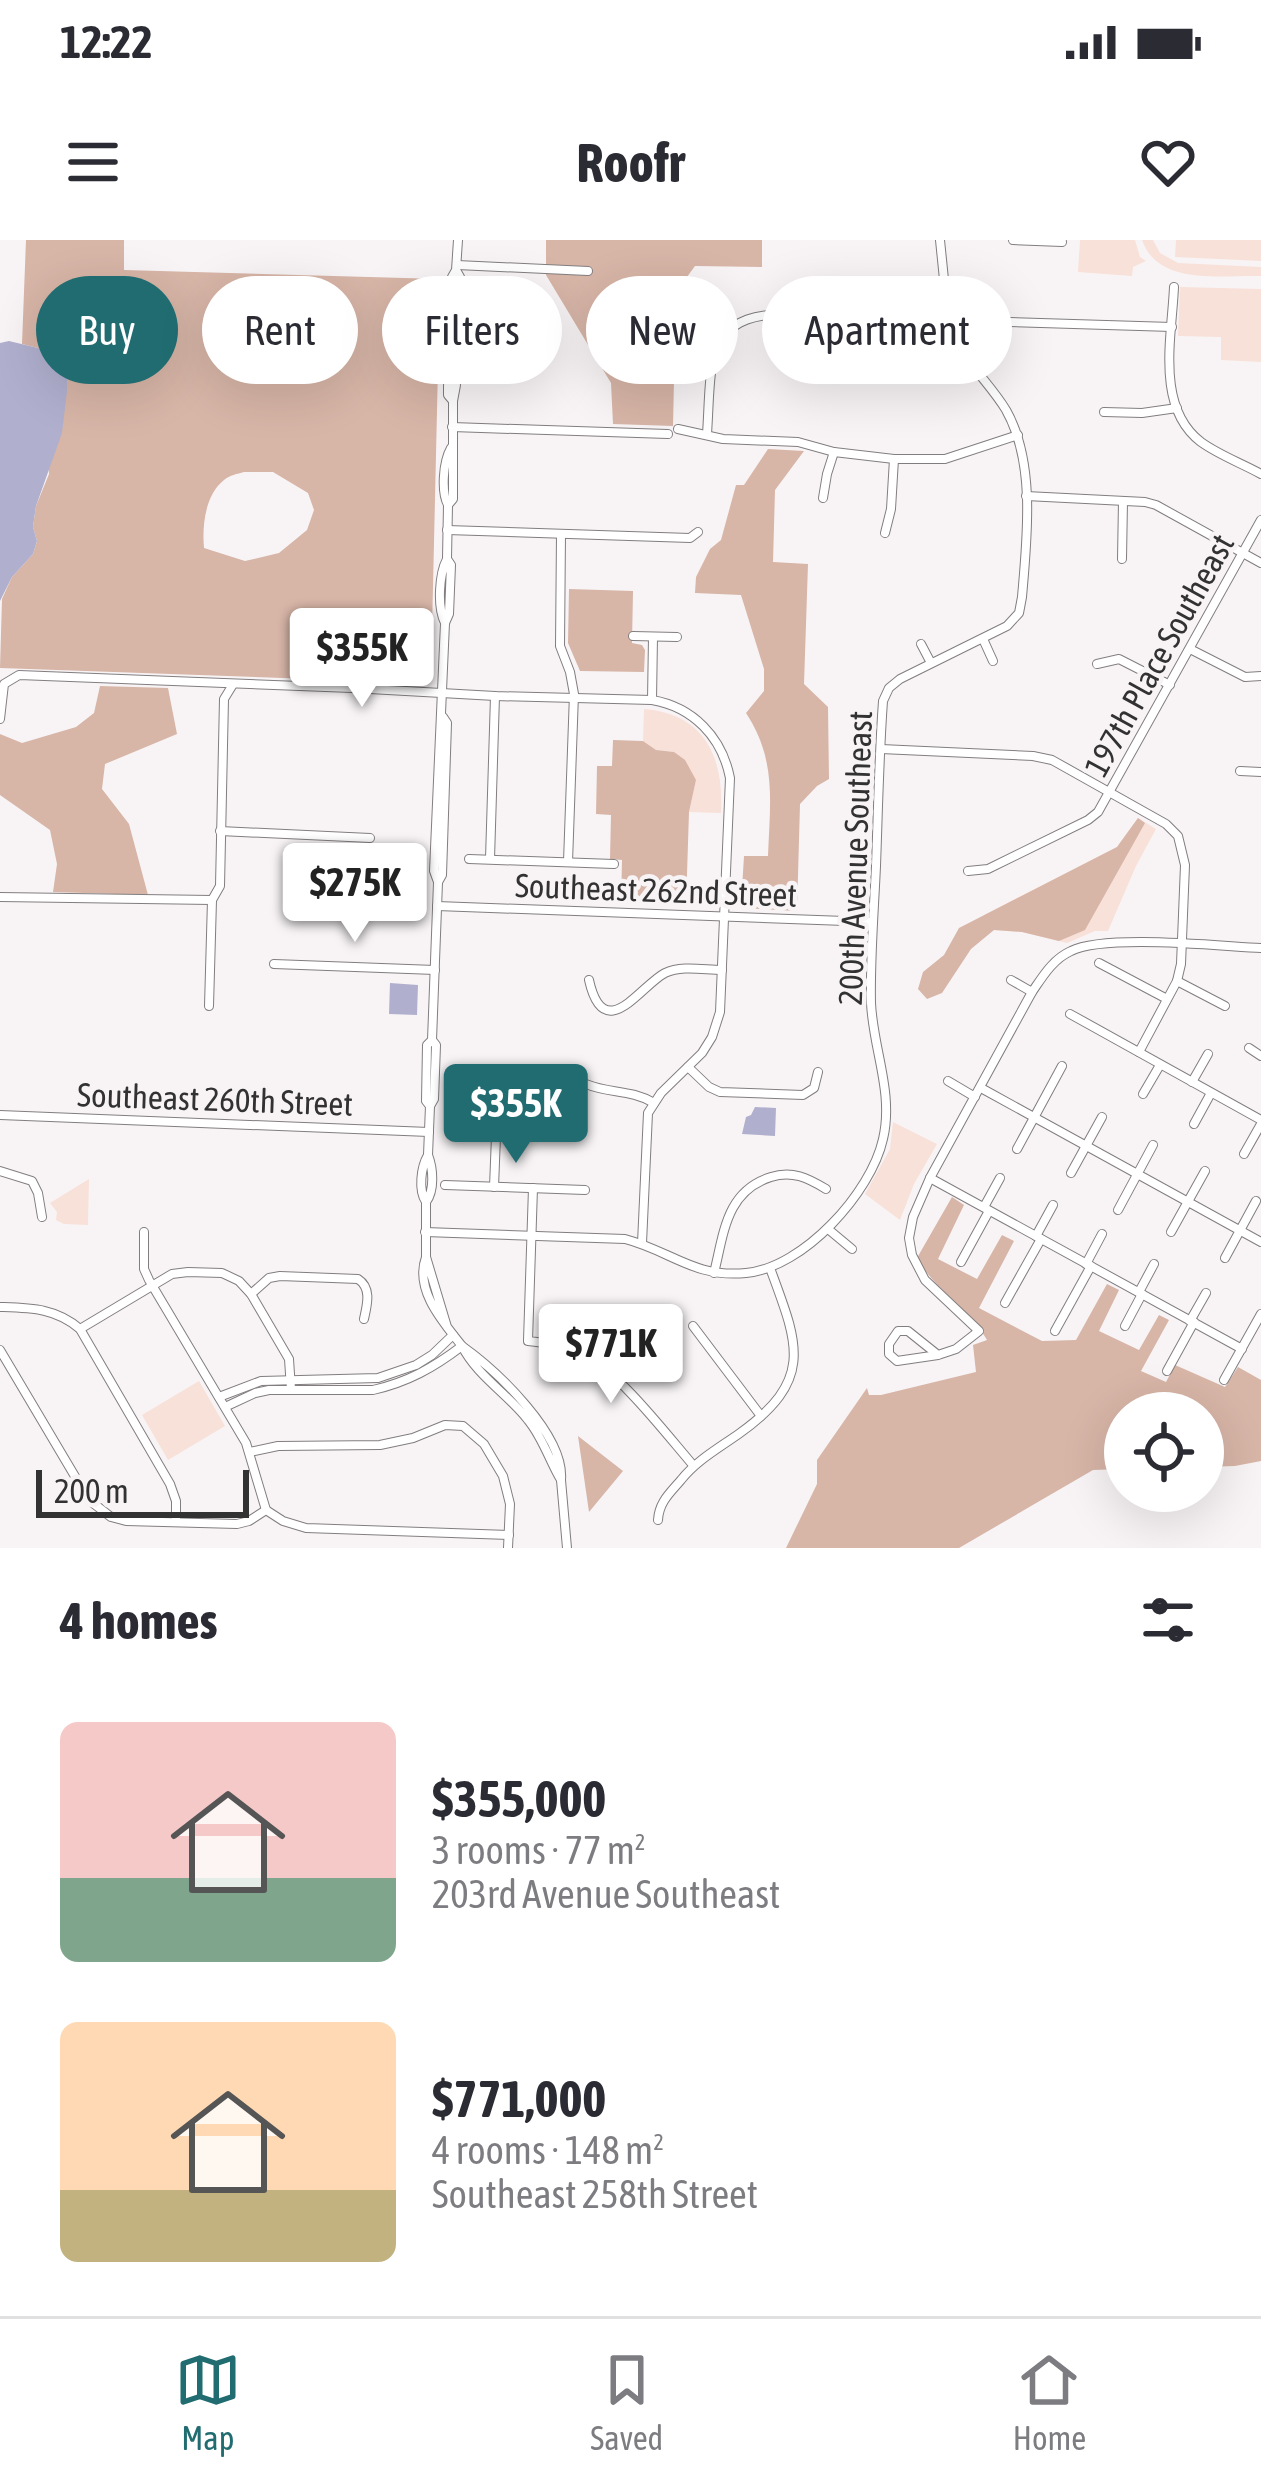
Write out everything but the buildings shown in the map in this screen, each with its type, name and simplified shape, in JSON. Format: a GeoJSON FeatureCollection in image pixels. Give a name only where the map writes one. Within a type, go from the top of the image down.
{"type":"FeatureCollection","features":[{"type":"Feature","properties":{"kind":"street"},"geometry":{"type":"LineString","coordinates":[[458,240],[452,277],[453,380],[448,385],[453,401],[451,448],[446,456],[444,498],[448,505],[447,559],[442,565],[441,616],[445,623],[434,871],[438,882],[435,970],[426,1101],[431,1164],[426,1257],[450,1331],[534,1415],[559,1459],[567,1548]]}},
{"type":"Feature","properties":{"kind":"street"},"geometry":{"type":"LineString","coordinates":[[940,240],[945,276]]}},
{"type":"Feature","properties":{"kind":"street"},"geometry":{"type":"LineString","coordinates":[[1013,240],[1062,242]]}},
{"type":"Feature","properties":{"kind":"street"},"geometry":{"type":"LineString","coordinates":[[456,268],[588,271]]}},
{"type":"Feature","properties":{"kind":"street"},"geometry":{"type":"LineString","coordinates":[[1174,287],[1170,377],[1177,407],[1200,441],[1261,473]]}},
{"type":"Feature","properties":{"kind":"street"},"geometry":{"type":"LineString","coordinates":[[707,434],[711,363],[720,341],[734,326],[762,314]]}},
{"type":"Feature","properties":{"kind":"street"},"geometry":{"type":"LineString","coordinates":[[1012,322],[1172,327]]}},
{"type":"Feature","properties":{"kind":"street"},"geometry":{"type":"LineString","coordinates":[[921,644],[931,663],[1007,626],[1021,607],[1025,465],[1018,436],[986,384]]}},
{"type":"Feature","properties":{"kind":"street"},"geometry":{"type":"LineString","coordinates":[[1105,412],[1177,407]]}},
{"type":"Feature","properties":{"kind":"street"},"geometry":{"type":"LineString","coordinates":[[452,427],[707,434],[798,442],[894,459],[945,458],[1018,436]]}},
{"type":"Feature","properties":{"kind":"street"},"geometry":{"type":"LineString","coordinates":[[823,498],[834,452]]}},
{"type":"Feature","properties":{"kind":"street"},"geometry":{"type":"LineString","coordinates":[[885,533],[894,459]]}},
{"type":"Feature","properties":{"kind":"street"},"geometry":{"type":"LineString","coordinates":[[1026,496],[1156,505],[1261,563]]}},
{"type":"Feature","properties":{"kind":"street"},"geometry":{"type":"LineString","coordinates":[[1122,560],[1124,501]]}},
{"type":"Feature","properties":{"kind":"street","name":"197th Place Southeast"},"geometry":{"type":"LineString","coordinates":[[968,871],[988,869],[1098,812],[1261,520]]}},
{"type":"Feature","properties":{"kind":"street"},"geometry":{"type":"LineString","coordinates":[[447,530],[690,538],[698,532]]}},
{"type":"Feature","properties":{"kind":"street"},"geometry":{"type":"LineString","coordinates":[[561,534],[560,646],[574,684],[568,862]]}},
{"type":"Feature","properties":{"kind":"street"},"geometry":{"type":"LineString","coordinates":[[633,636],[677,637]]}},
{"type":"Feature","properties":{"kind":"street"},"geometry":{"type":"LineString","coordinates":[[652,700],[653,637]]}},
{"type":"Feature","properties":{"kind":"street"},"geometry":{"type":"LineString","coordinates":[[983,639],[993,662]]}},
{"type":"Feature","properties":{"kind":"street"},"geometry":{"type":"LineString","coordinates":[[1190,649],[1245,677],[1261,676]]}},
{"type":"Feature","properties":{"kind":"street"},"geometry":{"type":"LineString","coordinates":[[1097,664],[1119,659],[1170,685]]}},
{"type":"Feature","properties":{"kind":"street","name":"200th Avenue Southeast"},"geometry":{"type":"LineString","coordinates":[[770,1268],[802,1251],[828,1228],[876,1162],[887,1117],[871,998],[883,701],[900,679],[931,663]]}},
{"type":"Feature","properties":{"kind":"street"},"geometry":{"type":"LineString","coordinates":[[0,718],[6,681],[19,675],[652,700],[686,712],[710,732],[730,778],[722,970],[717,1026],[702,1053],[654,1102],[647,1125],[642,1243]]}},
{"type":"Feature","properties":{"kind":"street"},"geometry":{"type":"LineString","coordinates":[[209,1006],[212,900],[220,886],[224,699],[233,685]]}},
{"type":"Feature","properties":{"kind":"street"},"geometry":{"type":"LineString","coordinates":[[490,859],[495,696]]}},
{"type":"Feature","properties":{"kind":"street"},"geometry":{"type":"LineString","coordinates":[[881,748],[1052,760],[1166,824],[1178,836],[1185,865],[1177,981],[1138,1052]]}},
{"type":"Feature","properties":{"kind":"street"},"geometry":{"type":"LineString","coordinates":[[1240,771],[1261,772]]}},
{"type":"Feature","properties":{"kind":"street"},"geometry":{"type":"LineString","coordinates":[[220,831],[370,838]]}},
{"type":"Feature","properties":{"kind":"street"},"geometry":{"type":"LineString","coordinates":[[469,859],[614,864]]}},
{"type":"Feature","properties":{"kind":"street"},"geometry":{"type":"LineString","coordinates":[[0,897],[212,900]]}},
{"type":"Feature","properties":{"kind":"street","name":"Southeast 262nd Street"},"geometry":{"type":"LineString","coordinates":[[437,906],[874,922]]}},
{"type":"Feature","properties":{"kind":"street"},"geometry":{"type":"LineString","coordinates":[[938,1355],[908,1331],[898,1331],[889,1344],[889,1354],[897,1360],[938,1355],[956,1349],[979,1331],[925,1280],[912,1255],[913,1217],[930,1178],[1048,970],[1081,946],[1102,942],[1261,947]]}},
{"type":"Feature","properties":{"kind":"street"},"geometry":{"type":"LineString","coordinates":[[1099,963],[1167,999]]}},
{"type":"Feature","properties":{"kind":"street"},"geometry":{"type":"LineString","coordinates":[[274,964],[435,970]]}},
{"type":"Feature","properties":{"kind":"street"},"geometry":{"type":"LineString","coordinates":[[589,980],[596,1001],[619,1009],[672,971],[722,970]]}},
{"type":"Feature","properties":{"kind":"street"},"geometry":{"type":"LineString","coordinates":[[1011,980],[1032,992]]}},
{"type":"Feature","properties":{"kind":"street"},"geometry":{"type":"LineString","coordinates":[[1177,981],[1225,1006]]}},
{"type":"Feature","properties":{"kind":"street"},"geometry":{"type":"LineString","coordinates":[[1070,1014],[1261,1122],[1244,1154]]}},
{"type":"Feature","properties":{"kind":"street"},"geometry":{"type":"LineString","coordinates":[[1249,1048],[1261,1055]]}},
{"type":"Feature","properties":{"kind":"street"},"geometry":{"type":"LineString","coordinates":[[1192,1082],[1208,1054]]}},
{"type":"Feature","properties":{"kind":"street"},"geometry":{"type":"LineString","coordinates":[[1143,1094],[1160,1064]]}},
{"type":"Feature","properties":{"kind":"street"},"geometry":{"type":"LineString","coordinates":[[688,1066],[714,1090],[744,1093],[803,1095],[814,1088],[818,1072]]}},
{"type":"Feature","properties":{"kind":"street"},"geometry":{"type":"LineString","coordinates":[[1017,1149],[1062,1066]]}},
{"type":"Feature","properties":{"kind":"street"},"geometry":{"type":"LineString","coordinates":[[948,1081],[1034,1118],[1261,1242]]}},
{"type":"Feature","properties":{"kind":"street"},"geometry":{"type":"LineString","coordinates":[[586,1084],[628,1091],[654,1102]]}},
{"type":"Feature","properties":{"kind":"street"},"geometry":{"type":"LineString","coordinates":[[1194,1124],[1211,1093]]}},
{"type":"Feature","properties":{"kind":"street","name":"Southeast 260th Street"},"geometry":{"type":"LineString","coordinates":[[0,1115],[429,1132]]}},
{"type":"Feature","properties":{"kind":"street"},"geometry":{"type":"LineString","coordinates":[[1071,1174],[1102,1118]]}},
{"type":"Feature","properties":{"kind":"street"},"geometry":{"type":"LineString","coordinates":[[494,1187],[496,1136]]}},
{"type":"Feature","properties":{"kind":"street"},"geometry":{"type":"LineString","coordinates":[[1118,1210],[1153,1145]]}},
{"type":"Feature","properties":{"kind":"street"},"geometry":{"type":"LineString","coordinates":[[0,1171],[32,1181],[42,1217]]}},
{"type":"Feature","properties":{"kind":"street"},"geometry":{"type":"LineString","coordinates":[[1171,1232],[1205,1171]]}},
{"type":"Feature","properties":{"kind":"street"},"geometry":{"type":"LineString","coordinates":[[715,1273],[731,1211],[746,1187],[785,1174],[808,1178],[826,1189]]}},
{"type":"Feature","properties":{"kind":"street"},"geometry":{"type":"LineString","coordinates":[[930,1178],[1242,1349]]}},
{"type":"Feature","properties":{"kind":"street"},"geometry":{"type":"LineString","coordinates":[[961,1262],[1000,1178]]}},
{"type":"Feature","properties":{"kind":"street"},"geometry":{"type":"LineString","coordinates":[[445,1185],[585,1190]]}},
{"type":"Feature","properties":{"kind":"street"},"geometry":{"type":"LineString","coordinates":[[532,1188],[528,1341],[569,1349],[597,1363],[693,1465]]}},
{"type":"Feature","properties":{"kind":"street"},"geometry":{"type":"LineString","coordinates":[[1225,1258],[1256,1201]]}},
{"type":"Feature","properties":{"kind":"street"},"geometry":{"type":"LineString","coordinates":[[1005,1303],[1053,1205]]}},
{"type":"Feature","properties":{"kind":"street"},"geometry":{"type":"LineString","coordinates":[[828,1228],[852,1249]]}},
{"type":"Feature","properties":{"kind":"street"},"geometry":{"type":"LineString","coordinates":[[144,1232],[144,1269],[250,1452],[266,1510],[306,1528],[509,1535]]}},
{"type":"Feature","properties":{"kind":"street"},"geometry":{"type":"LineString","coordinates":[[425,1232],[609,1238],[642,1243],[715,1273],[770,1268],[794,1334],[794,1367],[783,1393],[761,1417],[693,1465],[661,1504],[658,1520]]}},
{"type":"Feature","properties":{"kind":"street"},"geometry":{"type":"LineString","coordinates":[[1055,1331],[1102,1234]]}},
{"type":"Feature","properties":{"kind":"street"},"geometry":{"type":"LineString","coordinates":[[1125,1326],[1154,1264]]}},
{"type":"Feature","properties":{"kind":"street"},"geometry":{"type":"LineString","coordinates":[[80,1329],[152,1284],[179,1273],[222,1273],[251,1294],[289,1358],[292,1385]]}},
{"type":"Feature","properties":{"kind":"street"},"geometry":{"type":"LineString","coordinates":[[251,1294],[269,1278],[280,1276],[358,1280],[367,1289],[364,1318]]}},
{"type":"Feature","properties":{"kind":"street"},"geometry":{"type":"LineString","coordinates":[[1167,1371],[1206,1293]]}},
{"type":"Feature","properties":{"kind":"street"},"geometry":{"type":"LineString","coordinates":[[0,1307],[57,1313],[80,1329],[170,1484],[176,1522]]}},
{"type":"Feature","properties":{"kind":"street"},"geometry":{"type":"LineString","coordinates":[[1224,1380],[1261,1314]]}},
{"type":"Feature","properties":{"kind":"street"},"geometry":{"type":"LineString","coordinates":[[693,1326],[761,1417]]}},
{"type":"Feature","properties":{"kind":"street"},"geometry":{"type":"LineString","coordinates":[[225,1407],[255,1393],[292,1385],[395,1373],[432,1355],[450,1331]]}},
{"type":"Feature","properties":{"kind":"street"},"geometry":{"type":"LineString","coordinates":[[219,1397],[250,1383],[356,1390],[390,1386],[430,1370],[462,1346]]}},
{"type":"Feature","properties":{"kind":"street"},"geometry":{"type":"LineString","coordinates":[[0,1350],[89,1500],[111,1517],[243,1523],[266,1510]]}},
{"type":"Feature","properties":{"kind":"street"},"geometry":{"type":"LineString","coordinates":[[250,1452],[278,1446],[380,1445],[457,1424],[484,1444],[499,1464],[510,1504],[508,1548]]}},
{"type":"Feature","properties":{"kind":"shaded area"},"geometry":{"type":"Polygon","coordinates":[[[26,240],[124,240],[124,270],[335,276],[202,276],[202,384],[358,384],[358,277],[382,277],[382,384],[438,384],[431,674],[426,683],[0,668],[2,599],[12,577],[33,554],[36,506],[49,474],[41,384],[178,384],[178,276],[36,276],[36,348],[22,344],[26,240]],[[273,472],[229,477],[218,486],[206,511],[204,548],[245,561],[279,553],[307,530],[314,510],[308,493],[273,472]]]}},
{"type":"Feature","properties":{"kind":"shaded area"},"geometry":{"type":"Polygon","coordinates":[[[546,240],[762,240],[762,267],[695,266],[688,276],[586,276],[586,341],[562,302],[562,276],[546,275],[546,240]]]}},
{"type":"Feature","properties":{"kind":"shaded area"},"geometry":{"type":"Polygon","coordinates":[[[1080,240],[1135,240],[1146,261],[1133,267],[1132,276],[1078,272],[1080,240]]]}},
{"type":"Feature","properties":{"kind":"shaded area"},"geometry":{"type":"Polygon","coordinates":[[[1142,240],[1153,240],[1160,253],[1178,263],[1261,267],[1261,276],[1176,271],[1150,255],[1142,240]]]}},
{"type":"Feature","properties":{"kind":"shaded area"},"geometry":{"type":"Polygon","coordinates":[[[1176,240],[1261,240],[1261,261],[1175,257],[1176,240]]]}},
{"type":"Feature","properties":{"kind":"shaded area"},"geometry":{"type":"Polygon","coordinates":[[[1180,287],[1261,289],[1261,362],[1221,360],[1221,337],[1178,336],[1180,287]]]}},
{"type":"Feature","properties":{"kind":"shaded area"},"geometry":{"type":"Polygon","coordinates":[[[611,384],[674,384],[673,426],[613,424],[611,384]]]}},
{"type":"Feature","properties":{"kind":"shaded area"},"geometry":{"type":"Polygon","coordinates":[[[768,449],[804,451],[775,490],[773,562],[808,564],[804,684],[828,707],[829,779],[800,804],[797,911],[741,905],[744,856],[768,856],[767,765],[746,713],[764,691],[764,669],[741,595],[695,593],[696,577],[710,549],[721,540],[736,485],[744,485],[768,449]]]}},
{"type":"Feature","properties":{"kind":"shaded area"},"geometry":{"type":"Polygon","coordinates":[[[569,589],[633,591],[632,643],[645,650],[644,672],[580,671],[568,643],[569,589]]]}},
{"type":"Feature","properties":{"kind":"shaded area"},"geometry":{"type":"Polygon","coordinates":[[[100,686],[168,688],[177,734],[105,764],[102,789],[129,824],[148,895],[53,892],[57,864],[50,830],[0,795],[0,734],[22,743],[76,727],[94,713],[100,686]]]}},
{"type":"Feature","properties":{"kind":"shaded area"},"geometry":{"type":"Polygon","coordinates":[[[644,709],[682,719],[706,742],[719,774],[721,813],[689,812],[696,780],[674,752],[656,750],[643,741],[644,709]]]}},
{"type":"Feature","properties":{"kind":"shaded area"},"geometry":{"type":"Polygon","coordinates":[[[613,740],[643,741],[656,750],[674,752],[685,760],[696,780],[689,812],[686,905],[621,903],[622,860],[610,859],[611,815],[596,814],[597,766],[612,766],[613,740]]]}},
{"type":"Feature","properties":{"kind":"shaded area"},"geometry":{"type":"Polygon","coordinates":[[[1138,818],[1156,829],[1108,931],[1095,931],[1067,943],[994,930],[984,915],[1117,847],[1138,818]]]}},
{"type":"Feature","properties":{"kind":"shaded area"},"geometry":{"type":"Polygon","coordinates":[[[1138,818],[1145,823],[1085,930],[1059,941],[994,930],[971,949],[942,993],[927,999],[918,989],[923,972],[944,955],[959,928],[1117,847],[1138,818]]]}},
{"type":"Feature","properties":{"kind":"shaded area"},"geometry":{"type":"Polygon","coordinates":[[[893,1122],[937,1144],[900,1220],[865,1194],[890,1149],[893,1122]]]}},
{"type":"Feature","properties":{"kind":"shaded area"},"geometry":{"type":"Polygon","coordinates":[[[89,1179],[88,1225],[56,1220],[57,1212],[50,1203],[89,1179]]]}},
{"type":"Feature","properties":{"kind":"shaded area"},"geometry":{"type":"Polygon","coordinates":[[[952,1197],[964,1205],[938,1259],[977,1279],[1002,1235],[1014,1241],[979,1308],[1042,1341],[1076,1340],[1107,1284],[1119,1290],[1099,1331],[1139,1350],[1159,1315],[1169,1320],[1141,1371],[1166,1382],[1175,1365],[1225,1387],[1238,1367],[1261,1380],[1261,1461],[1224,1466],[1224,1392],[1104,1392],[1104,1470],[1093,1470],[959,1548],[786,1548],[817,1484],[817,1460],[867,1388],[869,1395],[881,1395],[976,1372],[973,1345],[987,1340],[917,1258],[952,1197]]]}},
{"type":"Feature","properties":{"kind":"shaded area"},"geometry":{"type":"Polygon","coordinates":[[[199,1381],[225,1426],[168,1460],[142,1415],[199,1381]]]}},
{"type":"Feature","properties":{"kind":"shaded area"},"geometry":{"type":"Polygon","coordinates":[[[578,1436],[623,1471],[589,1512],[578,1436]]]}},
{"type":"Feature","properties":{"kind":"water"},"geometry":{"type":"Polygon","coordinates":[[[0,343],[36,348],[36,384],[67,384],[67,391],[62,433],[36,506],[33,554],[12,577],[0,601],[0,343]]]}},
{"type":"Feature","properties":{"kind":"water"},"geometry":{"type":"Polygon","coordinates":[[[390,983],[418,985],[417,1015],[389,1014],[390,983]]]}},
{"type":"Feature","properties":{"kind":"water"},"geometry":{"type":"Polygon","coordinates":[[[755,1107],[776,1108],[775,1136],[742,1134],[746,1117],[755,1107]]]}}]}
